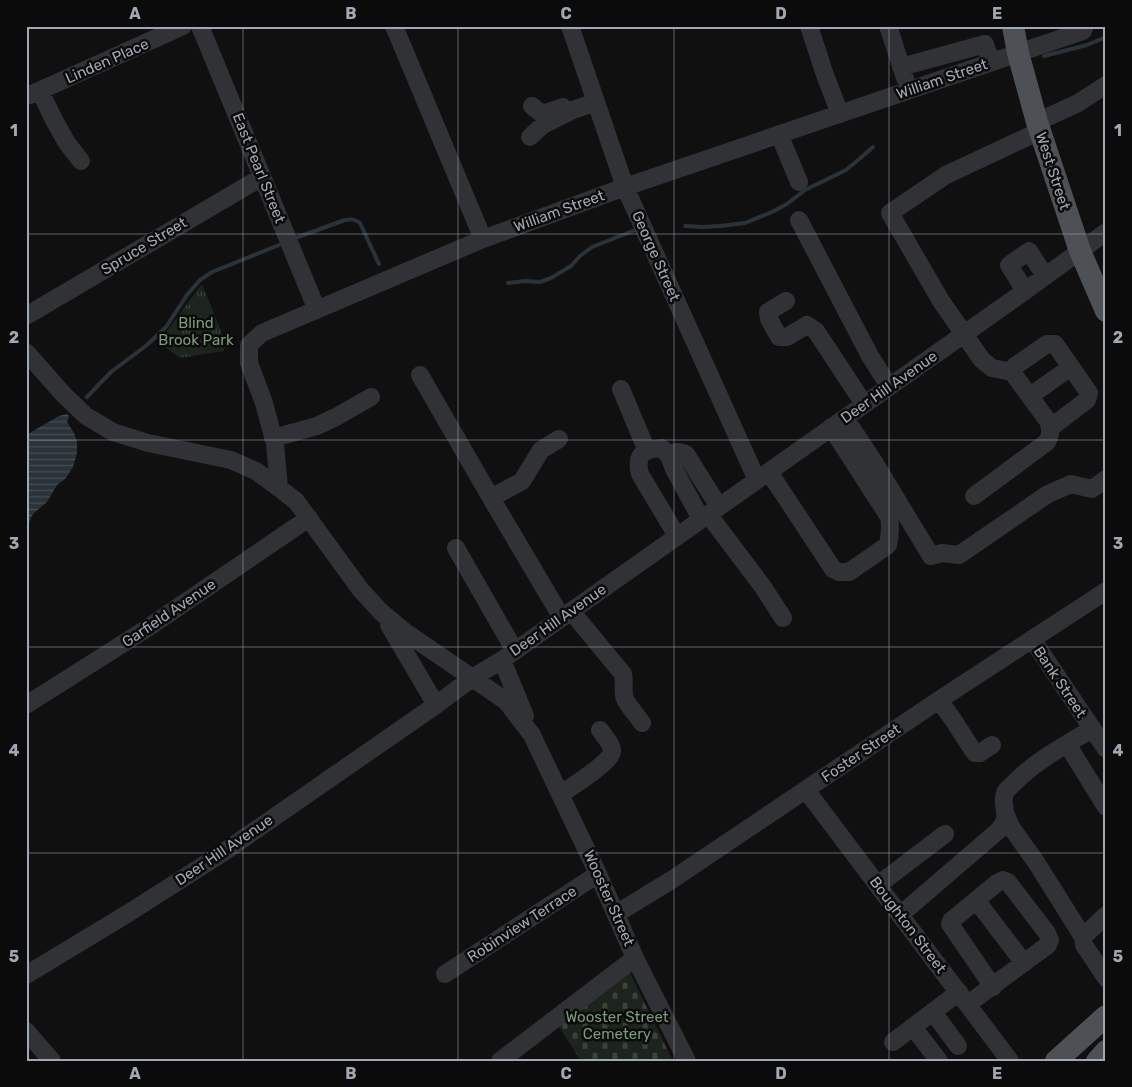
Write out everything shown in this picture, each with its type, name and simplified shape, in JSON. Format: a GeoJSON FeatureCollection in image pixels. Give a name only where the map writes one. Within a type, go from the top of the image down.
{"type":"FeatureCollection","features":[{"type":"Feature","properties":{"kind":"main road","name":"West Street"},"geometry":{"type":"LineString","coordinates":[[1013,26],[1018,53],[1038,127],[1080,252],[1105,309]]}},
{"type":"Feature","properties":{"kind":"main road"},"geometry":{"type":"LineString","coordinates":[[1056,1061],[1106,1016]]}},
{"type":"Feature","properties":{"kind":"main road"},"geometry":{"type":"LineString","coordinates":[[1097,1061],[1106,1051]]}},
{"type":"Feature","properties":{"kind":"street","name":"Linden Place"},"geometry":{"type":"LineString","coordinates":[[81,161],[67,143],[35,93],[183,26]]}},
{"type":"Feature","properties":{"kind":"street","name":"East Pearl Street"},"geometry":{"type":"LineString","coordinates":[[200,26],[317,310]]}},
{"type":"Feature","properties":{"kind":"street"},"geometry":{"type":"LineString","coordinates":[[394,26],[483,240]]}},
{"type":"Feature","properties":{"kind":"street","name":"George Street"},"geometry":{"type":"LineString","coordinates":[[570,26],[625,187],[763,476],[833,569],[839,572],[849,572],[888,545],[890,525],[889,517],[838,423]]}},
{"type":"Feature","properties":{"kind":"street"},"geometry":{"type":"LineString","coordinates":[[808,26],[840,114]]}},
{"type":"Feature","properties":{"kind":"street"},"geometry":{"type":"LineString","coordinates":[[888,26],[909,90]]}},
{"type":"Feature","properties":{"kind":"street","name":"William Street"},"geometry":{"type":"LineString","coordinates":[[279,488],[275,444],[264,403],[249,363],[250,345],[262,333],[483,240],[625,187],[1018,53],[1083,30],[1085,26]]}},
{"type":"Feature","properties":{"kind":"street"},"geometry":{"type":"LineString","coordinates":[[901,67],[985,44],[991,62]]}},
{"type":"Feature","properties":{"kind":"street"},"geometry":{"type":"LineString","coordinates":[[974,496],[1047,442],[1051,434],[1048,421],[1012,372],[992,368],[982,360],[941,301],[890,213],[946,175],[1038,127],[1106,85]]}},
{"type":"Feature","properties":{"kind":"street"},"geometry":{"type":"LineString","coordinates":[[530,137],[543,125],[572,110],[596,102]]}},
{"type":"Feature","properties":{"kind":"street"},"geometry":{"type":"LineString","coordinates":[[532,106],[542,114],[564,107],[572,110]]}},
{"type":"Feature","properties":{"kind":"street"},"geometry":{"type":"LineString","coordinates":[[779,134],[799,182]]}},
{"type":"Feature","properties":{"kind":"street","name":"Spruce Street"},"geometry":{"type":"LineString","coordinates":[[26,316],[262,177]]}},
{"type":"Feature","properties":{"kind":"street"},"geometry":{"type":"LineString","coordinates":[[799,220],[870,356],[889,386]]}},
{"type":"Feature","properties":{"kind":"street","name":"Deer Hill Avenue"},"geometry":{"type":"LineString","coordinates":[[26,975],[221,854],[472,678],[566,615],[1106,232]]}},
{"type":"Feature","properties":{"kind":"street"},"geometry":{"type":"LineString","coordinates":[[1025,291],[1009,265],[1029,251],[1045,276]]}},
{"type":"Feature","properties":{"kind":"street"},"geometry":{"type":"LineString","coordinates":[[786,301],[768,312],[769,319],[779,337],[787,337],[807,325],[816,331],[864,404]]}},
{"type":"Feature","properties":{"kind":"street"},"geometry":{"type":"LineString","coordinates":[[1012,372],[1015,366],[1047,344],[1055,344],[1089,393],[1087,400],[1050,428]]}},
{"type":"Feature","properties":{"kind":"street"},"geometry":{"type":"LineString","coordinates":[[26,352],[80,411],[113,432],[148,443],[231,460],[256,471],[296,501],[360,589],[381,612],[436,705]]}},
{"type":"Feature","properties":{"kind":"street"},"geometry":{"type":"LineString","coordinates":[[1030,396],[1071,368]]}},
{"type":"Feature","properties":{"kind":"street"},"geometry":{"type":"LineString","coordinates":[[420,375],[491,498],[566,615],[623,674],[625,681],[624,698],[642,723]]}},
{"type":"Feature","properties":{"kind":"street"},"geometry":{"type":"LineString","coordinates":[[621,389],[644,453]]}},
{"type":"Feature","properties":{"kind":"street"},"geometry":{"type":"LineString","coordinates":[[273,438],[317,426],[371,397]]}},
{"type":"Feature","properties":{"kind":"street"},"geometry":{"type":"LineString","coordinates":[[838,423],[874,462],[931,556],[942,553],[959,555],[1048,494],[1071,484],[1092,489],[1106,479]]}},
{"type":"Feature","properties":{"kind":"street"},"geometry":{"type":"LineString","coordinates":[[491,498],[522,481],[541,450],[559,439]]}},
{"type":"Feature","properties":{"kind":"street"},"geometry":{"type":"LineString","coordinates":[[677,536],[640,474],[638,466],[644,453],[652,449],[662,448],[669,456],[674,469],[710,513],[783,618]]}},
{"type":"Feature","properties":{"kind":"street","name":"Garfield Avenue"},"geometry":{"type":"LineString","coordinates":[[26,705],[146,630],[310,518]]}},
{"type":"Feature","properties":{"kind":"street","name":"Wooster Street"},"geometry":{"type":"LineString","coordinates":[[456,548],[509,655],[532,735],[598,874],[635,958],[687,1061]]}},
{"type":"Feature","properties":{"kind":"street","name":"Foster Street"},"geometry":{"type":"LineString","coordinates":[[616,914],[673,879],[939,700],[1106,591]]}},
{"type":"Feature","properties":{"kind":"street","name":"Wooster Street"},"geometry":{"type":"LineString","coordinates":[[381,612],[405,632],[506,701],[532,735]]}},
{"type":"Feature","properties":{"kind":"street","name":"Bank Street"},"geometry":{"type":"LineString","coordinates":[[1032,639],[1106,750]]}},
{"type":"Feature","properties":{"kind":"street"},"geometry":{"type":"LineString","coordinates":[[939,700],[975,753],[980,753],[992,745]]}},
{"type":"Feature","properties":{"kind":"street"},"geometry":{"type":"LineString","coordinates":[[1092,729],[1034,765],[1005,792],[1004,802],[1006,815],[1011,827],[1036,862],[1083,937],[1084,945],[1106,978]]}},
{"type":"Feature","properties":{"kind":"street"},"geometry":{"type":"LineString","coordinates":[[561,794],[603,764],[613,754],[612,747],[600,730]]}},
{"type":"Feature","properties":{"kind":"street"},"geometry":{"type":"LineString","coordinates":[[1067,744],[1106,807]]}},
{"type":"Feature","properties":{"kind":"street","name":"Boughton Street"},"geometry":{"type":"LineString","coordinates":[[806,790],[1010,1061]]}},
{"type":"Feature","properties":{"kind":"street"},"geometry":{"type":"LineString","coordinates":[[900,915],[999,830],[1003,825],[1006,815]]}},
{"type":"Feature","properties":{"kind":"street"},"geometry":{"type":"LineString","coordinates":[[878,885],[945,834]]}},
{"type":"Feature","properties":{"kind":"street","name":"Robinview Terrace"},"geometry":{"type":"LineString","coordinates":[[445,974],[598,874]]}},
{"type":"Feature","properties":{"kind":"street"},"geometry":{"type":"LineString","coordinates":[[893,1042],[933,1012],[993,986],[1048,945],[1050,940],[1047,933],[1008,882],[1003,880],[976,900],[951,921],[950,924],[993,986]]}},
{"type":"Feature","properties":{"kind":"street"},"geometry":{"type":"LineString","coordinates":[[976,900],[1024,963]]}},
{"type":"Feature","properties":{"kind":"street"},"geometry":{"type":"LineString","coordinates":[[1083,937],[1106,915]]}},
{"type":"Feature","properties":{"kind":"street"},"geometry":{"type":"LineString","coordinates":[[500,1061],[635,958]]}},
{"type":"Feature","properties":{"kind":"street"},"geometry":{"type":"LineString","coordinates":[[933,1012],[958,1046]]}},
{"type":"Feature","properties":{"kind":"street"},"geometry":{"type":"LineString","coordinates":[[913,1027],[939,1061]]}},
{"type":"Feature","properties":{"kind":"street"},"geometry":{"type":"LineString","coordinates":[[26,1031],[52,1061]]}},
{"type":"Feature","properties":{"kind":"green space","name":"Blind Brook Park"},"geometry":{"type":"Polygon","coordinates":[[[201,285],[225,341],[224,351],[180,358],[159,342],[201,285]]]}},
{"type":"Feature","properties":{"kind":"green space","name":"Wooster Street Cemetery"},"geometry":{"type":"Polygon","coordinates":[[[630,973],[673,1061],[581,1061],[558,1025],[630,973]]]}},
{"type":"Feature","properties":{"kind":"shaded area"},"geometry":{"type":"Polygon","coordinates":[[[67,414],[69,416],[67,422],[77,442],[77,453],[73,467],[66,478],[57,485],[47,502],[33,514],[26,528],[26,435],[59,416],[67,414]]]}},
{"type":"Feature","properties":{"kind":"waterway"},"geometry":{"type":"LineString","coordinates":[[1044,56],[1087,45],[1106,37]]}},
{"type":"Feature","properties":{"kind":"waterway"},"geometry":{"type":"LineString","coordinates":[[685,226],[703,227],[745,223],[772,212],[787,204],[805,190],[846,170],[873,147]]}},
{"type":"Feature","properties":{"kind":"waterway"},"geometry":{"type":"LineString","coordinates":[[298,237],[345,220],[355,220],[360,223],[379,264]]}},
{"type":"Feature","properties":{"kind":"waterway"},"geometry":{"type":"LineString","coordinates":[[508,283],[540,282],[551,278],[571,266],[592,247],[638,229]]}},
{"type":"Feature","properties":{"kind":"waterway"},"geometry":{"type":"LineString","coordinates":[[87,397],[111,372],[147,345],[166,327],[187,295],[200,280],[212,272],[279,245]]}}]}
